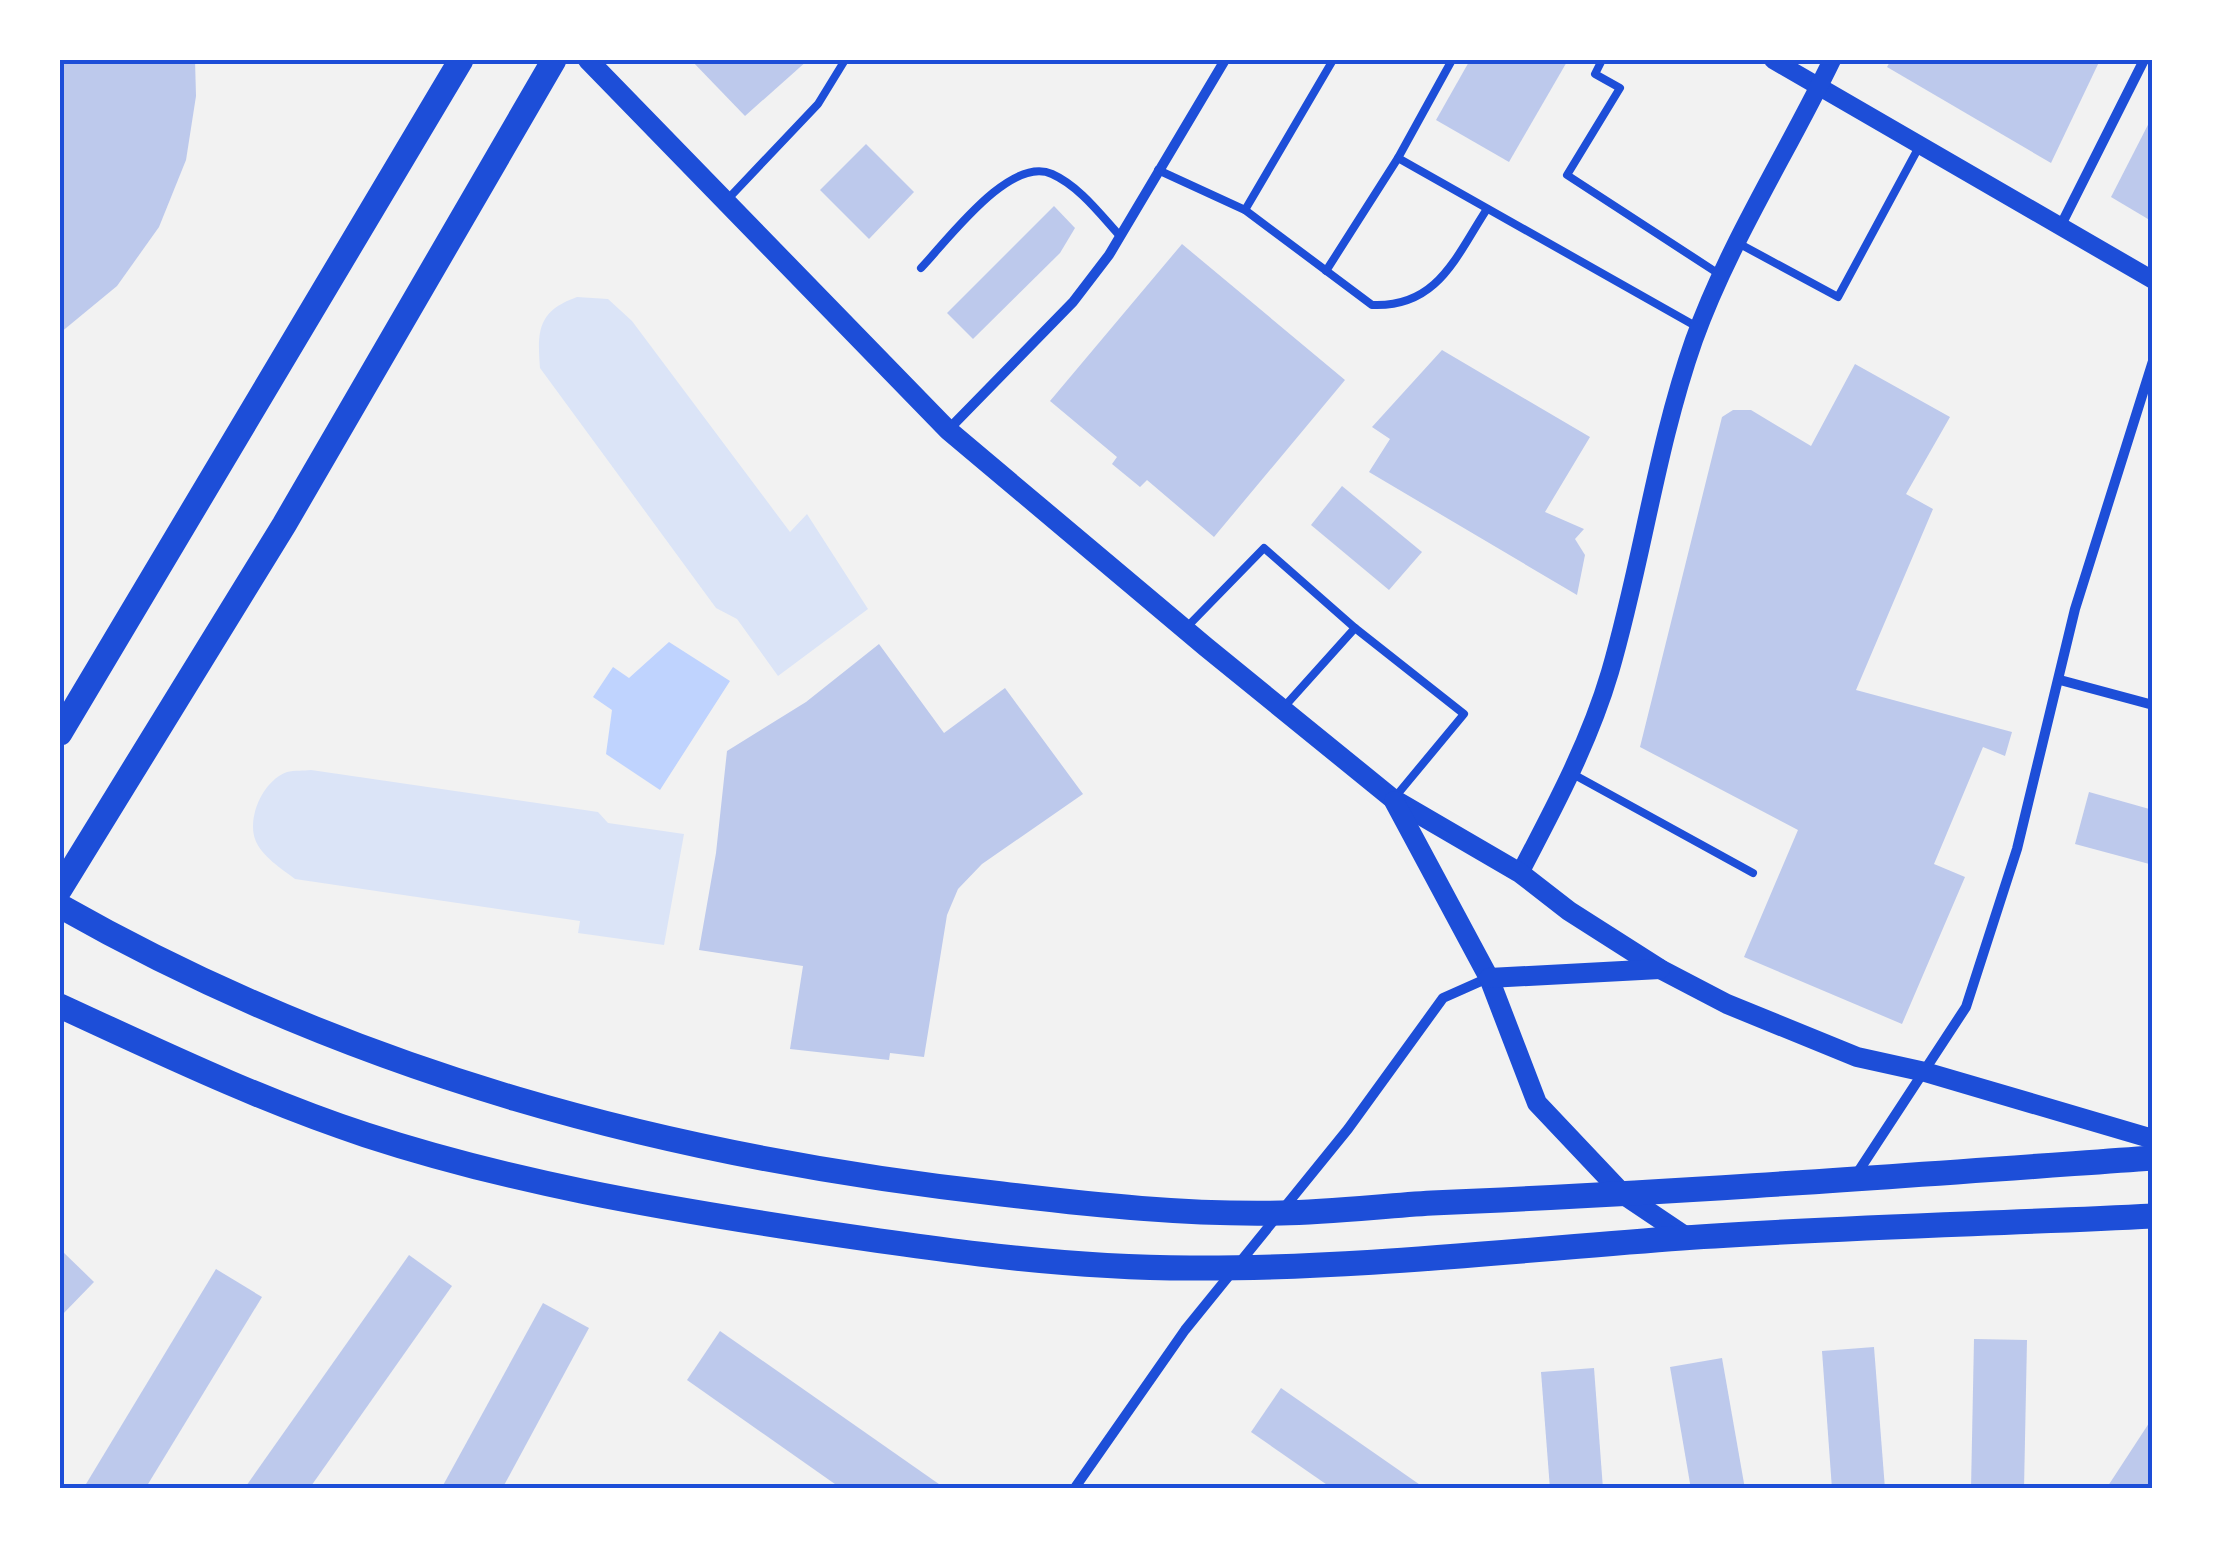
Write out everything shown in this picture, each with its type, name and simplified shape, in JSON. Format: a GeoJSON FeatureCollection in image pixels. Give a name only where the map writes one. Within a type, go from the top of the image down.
{"type":"FeatureCollection","features":[{"type":"Feature","properties":{"kind":"main road"},"geometry":{"type":"LineString","coordinates":[[60,734],[462,60]]}},
{"type":"Feature","properties":{"kind":"main road"},"geometry":{"type":"LineString","coordinates":[[60,889],[284,525],[554,60]]}},
{"type":"Feature","properties":{"kind":"main road"},"geometry":{"type":"LineString","coordinates":[[588,60],[948,430],[1393,799],[1520,873],[1570,911],[1660,969],[1727,1004],[1857,1057],[1924,1072],[2153,1138]]}},
{"type":"Feature","properties":{"kind":"main road"},"geometry":{"type":"LineString","coordinates":[[1393,799],[1489,978],[1538,1103],[1624,1195],[1688,1238]]}},
{"type":"Feature","properties":{"kind":"main road"},"geometry":{"type":"LineString","coordinates":[[60,906],[202,979],[383,1056],[488,1093],[628,1130],[810,1168],[943,1188],[1115,1207],[1280,1213],[1624,1195],[2153,1158]]}},
{"type":"Feature","properties":{"kind":"main road"},"geometry":{"type":"LineString","coordinates":[[1489,978],[1660,969]]}},
{"type":"Feature","properties":{"kind":"main road"},"geometry":{"type":"LineString","coordinates":[[60,1006],[361,1134],[492,1174],[630,1203],[952,1252],[1186,1268],[1236,1267],[1380,1262],[1688,1238],[2153,1216]]}},
{"type":"Feature","properties":{"kind":"street"},"geometry":{"type":"LineString","coordinates":[[948,430],[1073,302],[1120,236],[1224,60]]}},
{"type":"Feature","properties":{"kind":"street"},"geometry":{"type":"LineString","coordinates":[[1773,60],[2153,280]]}},
{"type":"Feature","properties":{"kind":"street"},"geometry":{"type":"LineString","coordinates":[[1520,873],[1572,774],[1610,673],[1673,413],[1699,328],[1832,60]]}},
{"type":"Feature","properties":{"kind":"street"},"geometry":{"type":"LineString","coordinates":[[2060,228],[2144,60]]}},
{"type":"Feature","properties":{"kind":"street"},"geometry":{"type":"LineString","coordinates":[[1854,1178],[1966,1007],[2017,849],[2076,609],[2153,361]]}},
{"type":"Feature","properties":{"kind":"street"},"geometry":{"type":"LineString","coordinates":[[2060,680],[2153,705]]}},
{"type":"Feature","properties":{"kind":"street"},"geometry":{"type":"LineString","coordinates":[[1074,1489],[1184,1330],[1348,1128],[1443,998],[1489,978]]}},
{"type":"Feature","properties":{"kind":"lane"},"geometry":{"type":"LineString","coordinates":[[726,202],[818,104],[845,60]]}},
{"type":"Feature","properties":{"kind":"lane"},"geometry":{"type":"LineString","coordinates":[[1245,210],[1333,60]]}},
{"type":"Feature","properties":{"kind":"lane"},"geometry":{"type":"LineString","coordinates":[[1326,271],[1398,158],[1452,60]]}},
{"type":"Feature","properties":{"kind":"lane"},"geometry":{"type":"LineString","coordinates":[[1602,60],[1595,74],[1620,88],[1567,175],[1722,276]]}},
{"type":"Feature","properties":{"kind":"lane"},"geometry":{"type":"LineString","coordinates":[[1738,243],[1838,296],[1920,145]]}},
{"type":"Feature","properties":{"kind":"lane"},"geometry":{"type":"LineString","coordinates":[[1398,158],[1699,328]]}},
{"type":"Feature","properties":{"kind":"lane"},"geometry":{"type":"LineString","coordinates":[[921,268],[1000,185],[1027,170],[1047,171],[1070,184],[1120,236]]}},
{"type":"Feature","properties":{"kind":"lane"},"geometry":{"type":"LineString","coordinates":[[1158,170],[1245,210],[1372,306],[1407,301],[1435,287],[1487,209]]}},
{"type":"Feature","properties":{"kind":"lane"},"geometry":{"type":"LineString","coordinates":[[1185,629],[1264,548],[1355,628],[1464,714],[1393,799]]}},
{"type":"Feature","properties":{"kind":"lane"},"geometry":{"type":"LineString","coordinates":[[1282,709],[1355,628]]}},
{"type":"Feature","properties":{"kind":"lane"},"geometry":{"type":"LineString","coordinates":[[1572,774],[1754,873]]}},
{"type":"Feature","properties":{"kind":"shaded area"},"geometry":{"type":"Polygon","coordinates":[[[577,297],[608,299],[632,321],[790,532],[807,514],[868,609],[778,676],[737,619],[716,608],[540,368],[540,333],[547,316],[577,297]]]}},
{"type":"Feature","properties":{"kind":"shaded area"},"geometry":{"type":"Polygon","coordinates":[[[311,770],[598,812],[608,823],[684,834],[664,945],[578,933],[580,921],[295,879],[262,851],[255,839],[253,820],[259,800],[279,776],[311,770]]]}},
{"type":"Feature","properties":{"kind":"water"},"geometry":{"type":"Polygon","coordinates":[[[669,642],[730,681],[660,790],[606,754],[612,710],[593,697],[613,667],[629,678],[669,642]]]}},
{"type":"Feature","properties":{"kind":"building"},"geometry":{"type":"Polygon","coordinates":[[[60,60],[195,60],[196,96],[186,160],[159,227],[117,286],[60,333],[60,60]]]}},
{"type":"Feature","properties":{"kind":"building"},"geometry":{"type":"Polygon","coordinates":[[[691,60],[808,60],[745,116],[691,60]]]}},
{"type":"Feature","properties":{"kind":"building"},"geometry":{"type":"Polygon","coordinates":[[[1470,60],[1568,60],[1509,162],[1436,120],[1470,60]]]}},
{"type":"Feature","properties":{"kind":"building"},"geometry":{"type":"Polygon","coordinates":[[[1891,60],[2100,60],[2051,163],[1887,67],[1891,60]]]}},
{"type":"Feature","properties":{"kind":"building"},"geometry":{"type":"Polygon","coordinates":[[[2153,115],[2153,222],[2111,197],[2153,115]]]}},
{"type":"Feature","properties":{"kind":"building"},"geometry":{"type":"Polygon","coordinates":[[[866,144],[914,192],[869,239],[820,190],[866,144]]]}},
{"type":"Feature","properties":{"kind":"building"},"geometry":{"type":"Polygon","coordinates":[[[1054,206],[1075,228],[1060,253],[973,339],[947,313],[1054,206]]]}},
{"type":"Feature","properties":{"kind":"building"},"geometry":{"type":"Polygon","coordinates":[[[1182,244],[1345,380],[1214,537],[1147,480],[1140,487],[1112,464],[1117,457],[1050,401],[1182,244]]]}},
{"type":"Feature","properties":{"kind":"building"},"geometry":{"type":"Polygon","coordinates":[[[1442,350],[1590,437],[1545,512],[1584,529],[1575,539],[1585,555],[1577,595],[1369,472],[1390,439],[1372,427],[1442,350]]]}},
{"type":"Feature","properties":{"kind":"building"},"geometry":{"type":"Polygon","coordinates":[[[1855,364],[1950,417],[1906,494],[1933,509],[1856,690],[2012,732],[2005,756],[1983,747],[1934,864],[1965,877],[1902,1024],[1744,957],[1798,830],[1640,747],[1722,417],[1733,410],[1751,410],[1811,446],[1855,364]]]}},
{"type":"Feature","properties":{"kind":"building"},"geometry":{"type":"Polygon","coordinates":[[[1342,486],[1422,552],[1389,590],[1311,525],[1342,486]]]}},
{"type":"Feature","properties":{"kind":"building"},"geometry":{"type":"Polygon","coordinates":[[[879,644],[944,733],[1005,688],[1083,794],[982,864],[958,889],[947,915],[924,1057],[890,1053],[889,1060],[790,1049],[803,966],[699,950],[716,853],[727,751],[806,702],[879,644]]]}},
{"type":"Feature","properties":{"kind":"building"},"geometry":{"type":"Polygon","coordinates":[[[2089,792],[2153,810],[2153,865],[2075,844],[2089,792]]]}},
{"type":"Feature","properties":{"kind":"building"},"geometry":{"type":"Polygon","coordinates":[[[60,1249],[94,1282],[60,1317],[60,1249]]]}},
{"type":"Feature","properties":{"kind":"building"},"geometry":{"type":"Polygon","coordinates":[[[409,1255],[452,1286],[309,1489],[244,1489],[409,1255]]]}},
{"type":"Feature","properties":{"kind":"building"},"geometry":{"type":"Polygon","coordinates":[[[216,1269],[262,1297],[145,1489],[83,1489],[216,1269]]]}},
{"type":"Feature","properties":{"kind":"building"},"geometry":{"type":"Polygon","coordinates":[[[543,1303],[589,1328],[502,1489],[441,1489],[543,1303]]]}},
{"type":"Feature","properties":{"kind":"building"},"geometry":{"type":"Polygon","coordinates":[[[720,1331],[946,1489],[842,1489],[687,1380],[720,1331]]]}},
{"type":"Feature","properties":{"kind":"building"},"geometry":{"type":"Polygon","coordinates":[[[1974,1339],[2027,1340],[2024,1489],[1971,1489],[1974,1339]]]}},
{"type":"Feature","properties":{"kind":"building"},"geometry":{"type":"Polygon","coordinates":[[[1874,1347],[1885,1489],[1832,1489],[1822,1351],[1874,1347]]]}},
{"type":"Feature","properties":{"kind":"building"},"geometry":{"type":"Polygon","coordinates":[[[1722,1358],[1745,1489],[1691,1489],[1670,1367],[1722,1358]]]}},
{"type":"Feature","properties":{"kind":"building"},"geometry":{"type":"Polygon","coordinates":[[[1594,1368],[1603,1489],[1550,1489],[1541,1372],[1594,1368]]]}},
{"type":"Feature","properties":{"kind":"building"},"geometry":{"type":"Polygon","coordinates":[[[1281,1388],[1426,1489],[1333,1489],[1251,1432],[1281,1388]]]}},
{"type":"Feature","properties":{"kind":"building"},"geometry":{"type":"Polygon","coordinates":[[[2153,1417],[2153,1489],[2106,1489],[2153,1417]]]}}]}
